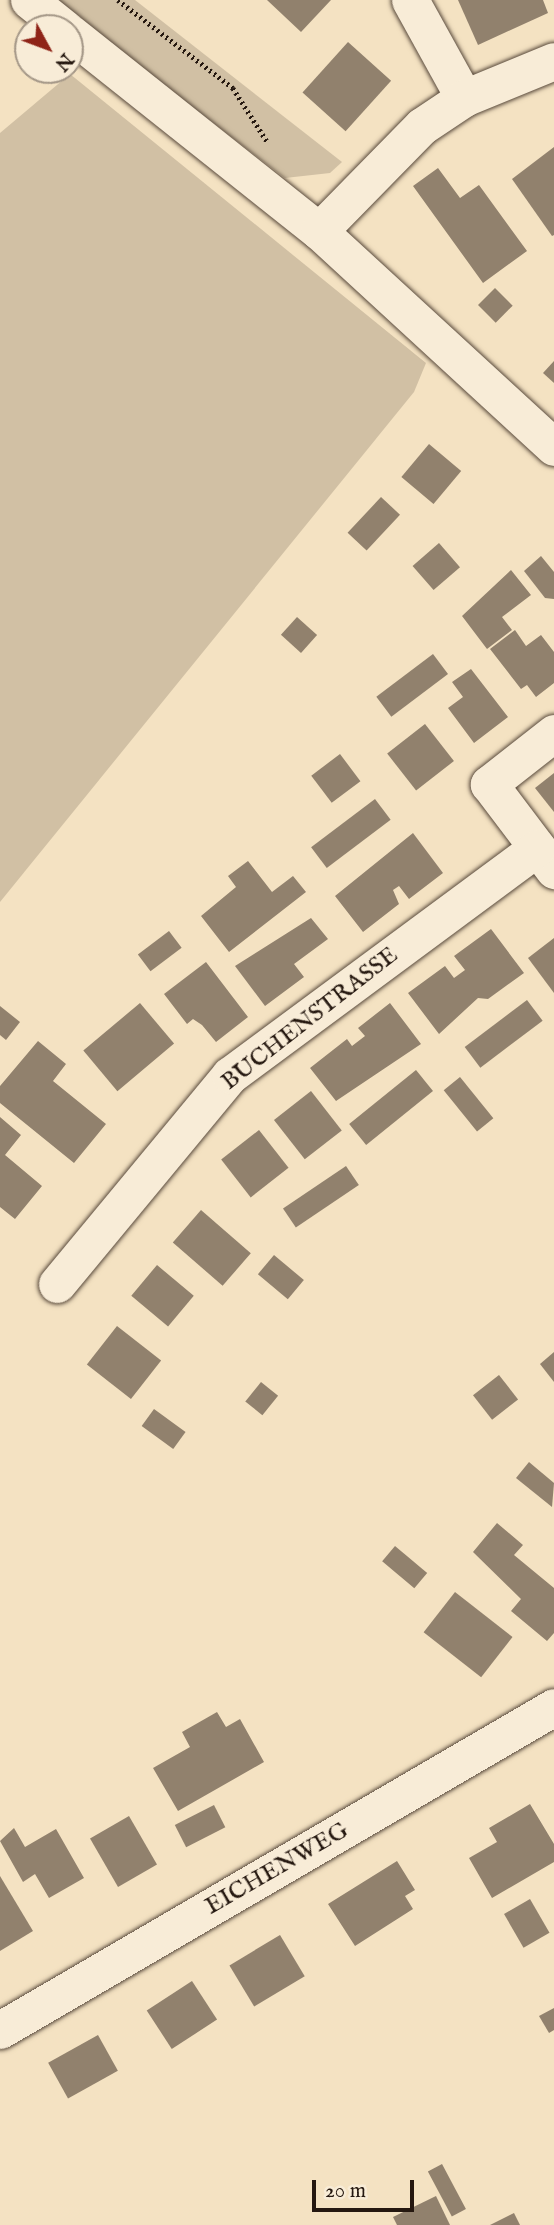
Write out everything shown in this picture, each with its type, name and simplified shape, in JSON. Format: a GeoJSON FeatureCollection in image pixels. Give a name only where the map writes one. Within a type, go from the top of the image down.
{"type":"FeatureCollection","features":[{"type":"Feature","properties":{"kind":"street"},"geometry":{"type":"LineString","coordinates":[[29,0],[46,14]]}},
{"type":"Feature","properties":{"kind":"street"},"geometry":{"type":"LineString","coordinates":[[410,0],[464,98]]}},
{"type":"Feature","properties":{"kind":"street"},"geometry":{"type":"LineString","coordinates":[[84,44],[319,231],[554,447]]}},
{"type":"Feature","properties":{"kind":"street"},"geometry":{"type":"LineString","coordinates":[[319,231],[422,126],[464,98],[554,61]]}},
{"type":"Feature","properties":{"kind":"street"},"geometry":{"type":"LineString","coordinates":[[546,859],[489,784],[554,733]]}},
{"type":"Feature","properties":{"kind":"street","name":"BUCHENSTRASSE"},"geometry":{"type":"LineString","coordinates":[[57,1283],[230,1074],[546,859]]}},
{"type":"Feature","properties":{"kind":"street","name":"EICHENWEG"},"geometry":{"type":"LineString","coordinates":[[0,2030],[554,1707]]}},
{"type":"Feature","properties":{"kind":"path"},"geometry":{"type":"LineString","coordinates":[[118,0],[233,88],[272,151]]}},
{"type":"Feature","properties":{"kind":"shaded area"},"geometry":{"type":"Polygon","coordinates":[[[53,0],[135,0],[342,162],[330,173],[285,178],[84,24],[84,14],[71,14],[53,0]]]}},
{"type":"Feature","properties":{"kind":"shaded area"},"geometry":{"type":"Polygon","coordinates":[[[58,84],[82,84],[426,363],[414,392],[0,902],[0,133],[58,84]]]}},
{"type":"Feature","properties":{"kind":"building"},"geometry":{"type":"Polygon","coordinates":[[[267,0],[331,0],[301,32],[267,0]]]}},
{"type":"Feature","properties":{"kind":"building"},"geometry":{"type":"Polygon","coordinates":[[[458,0],[543,0],[548,13],[478,45],[458,0]]]}},
{"type":"Feature","properties":{"kind":"building"},"geometry":{"type":"Polygon","coordinates":[[[348,42],[391,81],[346,131],[302,93],[348,42]]]}},
{"type":"Feature","properties":{"kind":"building"},"geometry":{"type":"Polygon","coordinates":[[[554,147],[554,235],[552,236],[512,179],[554,147]]]}},
{"type":"Feature","properties":{"kind":"building"},"geometry":{"type":"Polygon","coordinates":[[[438,168],[460,198],[479,185],[527,251],[483,283],[413,186],[438,168]]]}},
{"type":"Feature","properties":{"kind":"building"},"geometry":{"type":"Polygon","coordinates":[[[495,288],[513,306],[496,323],[478,305],[495,288]]]}},
{"type":"Feature","properties":{"kind":"building"},"geometry":{"type":"Polygon","coordinates":[[[554,361],[554,383],[543,373],[554,361]]]}},
{"type":"Feature","properties":{"kind":"building"},"geometry":{"type":"Polygon","coordinates":[[[429,444],[461,471],[434,504],[401,477],[429,444]]]}},
{"type":"Feature","properties":{"kind":"building"},"geometry":{"type":"Polygon","coordinates":[[[381,497],[400,515],[367,551],[348,533],[381,497]]]}},
{"type":"Feature","properties":{"kind":"building"},"geometry":{"type":"Polygon","coordinates":[[[439,543],[460,567],[434,590],[413,566],[439,543]]]}},
{"type":"Feature","properties":{"kind":"building"},"geometry":{"type":"Polygon","coordinates":[[[541,556],[554,572],[554,599],[545,598],[524,571],[541,556]]]}},
{"type":"Feature","properties":{"kind":"building"},"geometry":{"type":"Polygon","coordinates":[[[511,570],[531,595],[502,617],[512,630],[487,649],[462,616],[511,570]]]}},
{"type":"Feature","properties":{"kind":"building"},"geometry":{"type":"Polygon","coordinates":[[[297,617],[317,635],[301,653],[281,635],[297,617]]]}},
{"type":"Feature","properties":{"kind":"building"},"geometry":{"type":"Polygon","coordinates":[[[515,630],[526,646],[541,635],[554,652],[554,683],[536,697],[527,685],[521,689],[490,649],[515,630]]]}},
{"type":"Feature","properties":{"kind":"building"},"geometry":{"type":"Polygon","coordinates":[[[433,654],[448,674],[391,717],[376,697],[433,654]]]}},
{"type":"Feature","properties":{"kind":"building"},"geometry":{"type":"Polygon","coordinates":[[[471,669],[508,717],[474,743],[448,708],[463,697],[452,682],[471,669]]]}},
{"type":"Feature","properties":{"kind":"building"},"geometry":{"type":"Polygon","coordinates":[[[425,724],[454,761],[416,791],[387,754],[425,724]]]}},
{"type":"Feature","properties":{"kind":"building"},"geometry":{"type":"Polygon","coordinates":[[[340,754],[360,781],[332,803],[311,776],[340,754]]]}},
{"type":"Feature","properties":{"kind":"building"},"geometry":{"type":"Polygon","coordinates":[[[554,773],[554,812],[535,788],[554,773]]]}},
{"type":"Feature","properties":{"kind":"building"},"geometry":{"type":"Polygon","coordinates":[[[375,799],[391,820],[327,868],[311,847],[375,799]]]}},
{"type":"Feature","properties":{"kind":"building"},"geometry":{"type":"Polygon","coordinates":[[[413,833],[443,873],[409,899],[399,886],[393,890],[399,904],[363,932],[335,896],[413,833]]]}},
{"type":"Feature","properties":{"kind":"building"},"geometry":{"type":"Polygon","coordinates":[[[248,861],[272,892],[293,876],[306,892],[229,952],[201,916],[236,887],[228,876],[248,861]]]}},
{"type":"Feature","properties":{"kind":"building"},"geometry":{"type":"Polygon","coordinates":[[[311,918],[328,939],[294,964],[304,977],[265,1006],[235,966],[311,918]]]}},
{"type":"Feature","properties":{"kind":"building"},"geometry":{"type":"Polygon","coordinates":[[[491,929],[524,973],[488,999],[478,998],[439,1034],[408,993],[445,966],[454,978],[465,970],[454,956],[491,929]]]}},
{"type":"Feature","properties":{"kind":"building"},"geometry":{"type":"Polygon","coordinates":[[[169,931],[182,948],[150,971],[138,954],[169,931]]]}},
{"type":"Feature","properties":{"kind":"building"},"geometry":{"type":"Polygon","coordinates":[[[554,938],[554,993],[528,958],[554,938]]]}},
{"type":"Feature","properties":{"kind":"building"},"geometry":{"type":"Polygon","coordinates":[[[206,962],[248,1017],[216,1042],[202,1025],[193,1019],[187,1024],[164,994],[206,962]]]}},
{"type":"Feature","properties":{"kind":"building"},"geometry":{"type":"Polygon","coordinates":[[[527,1000],[543,1021],[480,1068],[465,1047],[527,1000]]]}},
{"type":"Feature","properties":{"kind":"building"},"geometry":{"type":"Polygon","coordinates":[[[140,1003],[174,1044],[117,1091],[83,1051],[140,1003]]]}},
{"type":"Feature","properties":{"kind":"building"},"geometry":{"type":"Polygon","coordinates":[[[390,1003],[421,1044],[336,1101],[310,1068],[347,1039],[352,1046],[365,1036],[358,1028],[390,1003]]]}},
{"type":"Feature","properties":{"kind":"building"},"geometry":{"type":"Polygon","coordinates":[[[0,1006],[20,1022],[6,1040],[0,1035],[0,1006]]]}},
{"type":"Feature","properties":{"kind":"building"},"geometry":{"type":"Polygon","coordinates":[[[38,1041],[66,1064],[53,1081],[106,1124],[74,1163],[0,1103],[0,1086],[38,1041]]]}},
{"type":"Feature","properties":{"kind":"building"},"geometry":{"type":"Polygon","coordinates":[[[416,1070],[433,1091],[366,1145],[349,1124],[416,1070]]]}},
{"type":"Feature","properties":{"kind":"building"},"geometry":{"type":"Polygon","coordinates":[[[460,1077],[493,1118],[477,1131],[444,1090],[460,1077]]]}},
{"type":"Feature","properties":{"kind":"building"},"geometry":{"type":"Polygon","coordinates":[[[311,1091],[342,1130],[305,1159],[274,1120],[311,1091]]]}},
{"type":"Feature","properties":{"kind":"building"},"geometry":{"type":"Polygon","coordinates":[[[0,1117],[21,1135],[5,1155],[42,1186],[15,1219],[0,1207],[0,1117]]]}},
{"type":"Feature","properties":{"kind":"building"},"geometry":{"type":"Polygon","coordinates":[[[259,1130],[289,1168],[251,1197],[221,1160],[259,1130]]]}},
{"type":"Feature","properties":{"kind":"building"},"geometry":{"type":"Polygon","coordinates":[[[346,1166],[359,1185],[296,1228],[283,1208],[346,1166]]]}},
{"type":"Feature","properties":{"kind":"building"},"geometry":{"type":"Polygon","coordinates":[[[201,1210],[251,1253],[223,1286],[173,1242],[201,1210]]]}},
{"type":"Feature","properties":{"kind":"building"},"geometry":{"type":"Polygon","coordinates":[[[274,1255],[304,1280],[288,1299],[258,1274],[274,1255]]]}},
{"type":"Feature","properties":{"kind":"building"},"geometry":{"type":"Polygon","coordinates":[[[157,1265],[194,1296],[168,1326],[131,1296],[157,1265]]]}},
{"type":"Feature","properties":{"kind":"building"},"geometry":{"type":"Polygon","coordinates":[[[117,1326],[161,1360],[131,1399],[87,1365],[117,1326]]]}},
{"type":"Feature","properties":{"kind":"building"},"geometry":{"type":"Polygon","coordinates":[[[554,1352],[554,1382],[540,1364],[554,1352]]]}},
{"type":"Feature","properties":{"kind":"building"},"geometry":{"type":"Polygon","coordinates":[[[499,1375],[518,1399],[492,1420],[473,1395],[499,1375]]]}},
{"type":"Feature","properties":{"kind":"building"},"geometry":{"type":"Polygon","coordinates":[[[261,1382],[278,1396],[262,1415],[245,1401],[261,1382]]]}},
{"type":"Feature","properties":{"kind":"building"},"geometry":{"type":"Polygon","coordinates":[[[154,1409],[186,1432],[173,1449],[142,1426],[154,1409]]]}},
{"type":"Feature","properties":{"kind":"building"},"geometry":{"type":"Polygon","coordinates":[[[529,1462],[554,1483],[552,1507],[516,1478],[529,1462]]]}},
{"type":"Feature","properties":{"kind":"building"},"geometry":{"type":"Polygon","coordinates":[[[497,1523],[523,1545],[514,1555],[554,1588],[554,1633],[547,1641],[511,1611],[521,1599],[473,1552],[497,1523]]]}},
{"type":"Feature","properties":{"kind":"building"},"geometry":{"type":"Polygon","coordinates":[[[395,1546],[427,1573],[414,1588],[382,1561],[395,1546]]]}},
{"type":"Feature","properties":{"kind":"building"},"geometry":{"type":"Polygon","coordinates":[[[455,1592],[513,1637],[481,1677],[424,1632],[455,1592]]]}},
{"type":"Feature","properties":{"kind":"building"},"geometry":{"type":"Polygon","coordinates":[[[217,1712],[226,1727],[240,1719],[264,1762],[178,1811],[153,1768],[190,1747],[182,1732],[217,1712]]]}},
{"type":"Feature","properties":{"kind":"building"},"geometry":{"type":"Polygon","coordinates":[[[530,1804],[554,1844],[554,1862],[492,1898],[469,1858],[497,1842],[489,1828],[530,1804]]]}},
{"type":"Feature","properties":{"kind":"building"},"geometry":{"type":"Polygon","coordinates":[[[214,1805],[225,1827],[186,1847],[175,1825],[214,1805]]]}},
{"type":"Feature","properties":{"kind":"building"},"geometry":{"type":"Polygon","coordinates":[[[129,1816],[157,1864],[118,1887],[90,1838],[129,1816]]]}},
{"type":"Feature","properties":{"kind":"building"},"geometry":{"type":"Polygon","coordinates":[[[14,1828],[25,1847],[56,1829],[84,1878],[49,1898],[35,1874],[23,1882],[0,1841],[14,1828]]]}},
{"type":"Feature","properties":{"kind":"building"},"geometry":{"type":"Polygon","coordinates":[[[397,1861],[415,1890],[405,1896],[413,1909],[355,1946],[328,1904],[397,1861]]]}},
{"type":"Feature","properties":{"kind":"building"},"geometry":{"type":"Polygon","coordinates":[[[0,1876],[33,1931],[0,1951],[0,1876]]]}},
{"type":"Feature","properties":{"kind":"building"},"geometry":{"type":"Polygon","coordinates":[[[530,1899],[550,1933],[524,1948],[504,1914],[530,1899]]]}},
{"type":"Feature","properties":{"kind":"building"},"geometry":{"type":"Polygon","coordinates":[[[280,1935],[305,1976],[254,2007],[229,1965],[280,1935]]]}},
{"type":"Feature","properties":{"kind":"building"},"geometry":{"type":"Polygon","coordinates":[[[192,1981],[217,2020],[172,2049],[147,2010],[192,1981]]]}},
{"type":"Feature","properties":{"kind":"building"},"geometry":{"type":"Polygon","coordinates":[[[554,2008],[554,2030],[549,2033],[539,2016],[554,2008]]]}},
{"type":"Feature","properties":{"kind":"building"},"geometry":{"type":"Polygon","coordinates":[[[98,2035],[118,2071],[68,2098],[48,2063],[98,2035]]]}},
{"type":"Feature","properties":{"kind":"building"},"geometry":{"type":"Polygon","coordinates":[[[442,2164],[466,2209],[452,2217],[428,2172],[442,2164]]]}},
{"type":"Feature","properties":{"kind":"building"},"geometry":{"type":"Polygon","coordinates":[[[436,2196],[450,2225],[397,2225],[393,2217],[436,2196]]]}},
{"type":"Feature","properties":{"kind":"building"},"geometry":{"type":"Polygon","coordinates":[[[514,2213],[520,2225],[490,2225],[514,2213]]]}}]}
